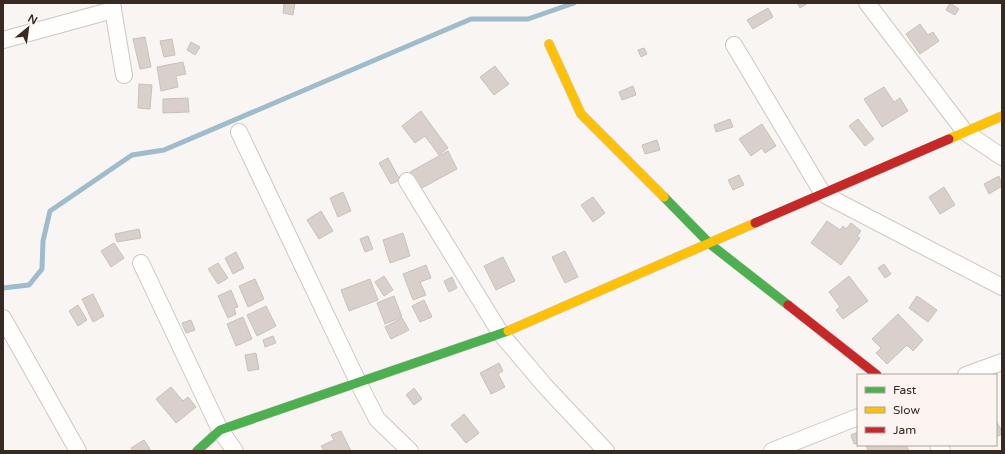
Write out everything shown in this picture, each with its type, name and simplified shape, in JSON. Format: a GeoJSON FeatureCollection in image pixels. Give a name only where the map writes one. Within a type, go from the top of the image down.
{"type":"FeatureCollection","features":[{"type":"Feature","properties":{"kind":"street"},"geometry":{"type":"LineString","coordinates":[[866,3],[965,132],[1002,157]]}},
{"type":"Feature","properties":{"kind":"street"},"geometry":{"type":"LineString","coordinates":[[3,40],[112,6],[124,75]]}},
{"type":"Feature","properties":{"kind":"street"},"geometry":{"type":"LineString","coordinates":[[549,44],[581,114],[710,244],[876,374]]}},
{"type":"Feature","properties":{"kind":"street"},"geometry":{"type":"LineString","coordinates":[[734,45],[823,194],[1002,287]]}},
{"type":"Feature","properties":{"kind":"street"},"geometry":{"type":"LineString","coordinates":[[198,451],[220,430],[501,334],[1002,116]]}},
{"type":"Feature","properties":{"kind":"street"},"geometry":{"type":"LineString","coordinates":[[239,132],[377,419],[410,451]]}},
{"type":"Feature","properties":{"kind":"street"},"geometry":{"type":"LineString","coordinates":[[407,181],[501,334],[545,386],[606,451]]}},
{"type":"Feature","properties":{"kind":"street"},"geometry":{"type":"LineString","coordinates":[[141,263],[220,430],[235,451]]}},
{"type":"Feature","properties":{"kind":"street"},"geometry":{"type":"LineString","coordinates":[[3,318],[78,451]]}},
{"type":"Feature","properties":{"kind":"street"},"geometry":{"type":"LineString","coordinates":[[969,374],[1002,362]]}},
{"type":"Feature","properties":{"kind":"street"},"geometry":{"type":"LineString","coordinates":[[774,451],[857,417]]}},
{"type":"Feature","properties":{"kind":"building"},"geometry":{"type":"Polygon","coordinates":[[[284,3],[295,3],[293,15],[283,13],[284,3]]]}},
{"type":"Feature","properties":{"kind":"building"},"geometry":{"type":"Polygon","coordinates":[[[797,3],[808,3],[800,8],[797,3]]]}},
{"type":"Feature","properties":{"kind":"building"},"geometry":{"type":"Polygon","coordinates":[[[950,3],[959,9],[955,15],[946,10],[950,3]]]}},
{"type":"Feature","properties":{"kind":"building"},"geometry":{"type":"Polygon","coordinates":[[[768,8],[773,17],[753,29],[747,20],[768,8]]]}},
{"type":"Feature","properties":{"kind":"building"},"geometry":{"type":"Polygon","coordinates":[[[920,24],[928,35],[933,32],[939,41],[920,54],[906,34],[920,24]]]}},
{"type":"Feature","properties":{"kind":"building"},"geometry":{"type":"Polygon","coordinates":[[[145,37],[151,67],[140,69],[133,39],[145,37]]]}},
{"type":"Feature","properties":{"kind":"building"},"geometry":{"type":"Polygon","coordinates":[[[172,39],[175,55],[164,57],[160,41],[172,39]]]}},
{"type":"Feature","properties":{"kind":"building"},"geometry":{"type":"Polygon","coordinates":[[[191,42],[200,47],[195,55],[187,50],[191,42]]]}},
{"type":"Feature","properties":{"kind":"building"},"geometry":{"type":"Polygon","coordinates":[[[644,48],[647,54],[641,57],[638,50],[644,48]]]}},
{"type":"Feature","properties":{"kind":"building"},"geometry":{"type":"Polygon","coordinates":[[[183,62],[186,74],[176,76],[178,87],[161,91],[157,67],[183,62]]]}},
{"type":"Feature","properties":{"kind":"building"},"geometry":{"type":"Polygon","coordinates":[[[495,66],[509,84],[494,95],[480,77],[495,66]]]}},
{"type":"Feature","properties":{"kind":"building"},"geometry":{"type":"Polygon","coordinates":[[[139,84],[152,85],[150,109],[138,108],[139,84]]]}},
{"type":"Feature","properties":{"kind":"building"},"geometry":{"type":"Polygon","coordinates":[[[633,86],[636,95],[622,100],[619,92],[633,86]]]}},
{"type":"Feature","properties":{"kind":"building"},"geometry":{"type":"Polygon","coordinates":[[[884,87],[894,102],[900,98],[908,111],[882,127],[864,99],[884,87]]]}},
{"type":"Feature","properties":{"kind":"building"},"geometry":{"type":"Polygon","coordinates":[[[188,98],[189,112],[163,113],[163,99],[188,98]]]}},
{"type":"Feature","properties":{"kind":"building"},"geometry":{"type":"Polygon","coordinates":[[[421,111],[448,148],[439,155],[425,136],[415,143],[402,126],[421,111]]]}},
{"type":"Feature","properties":{"kind":"building"},"geometry":{"type":"Polygon","coordinates":[[[730,119],[733,127],[716,132],[714,125],[730,119]]]}},
{"type":"Feature","properties":{"kind":"building"},"geometry":{"type":"Polygon","coordinates":[[[858,119],[874,139],[865,146],[849,126],[858,119]]]}},
{"type":"Feature","properties":{"kind":"building"},"geometry":{"type":"Polygon","coordinates":[[[762,124],[776,146],[765,153],[762,148],[751,156],[739,139],[762,124]]]}},
{"type":"Feature","properties":{"kind":"building"},"geometry":{"type":"Polygon","coordinates":[[[657,140],[660,150],[645,154],[642,145],[657,140]]]}},
{"type":"Feature","properties":{"kind":"building"},"geometry":{"type":"Polygon","coordinates":[[[448,151],[457,169],[420,189],[410,172],[448,151]]]}},
{"type":"Feature","properties":{"kind":"building"},"geometry":{"type":"Polygon","coordinates":[[[388,158],[400,180],[391,184],[379,163],[388,158]]]}},
{"type":"Feature","properties":{"kind":"building"},"geometry":{"type":"Polygon","coordinates":[[[739,175],[744,185],[733,190],[728,180],[739,175]]]}},
{"type":"Feature","properties":{"kind":"building"},"geometry":{"type":"Polygon","coordinates":[[[999,176],[1002,186],[989,194],[984,184],[999,176]]]}},
{"type":"Feature","properties":{"kind":"building"},"geometry":{"type":"Polygon","coordinates":[[[944,187],[955,205],[940,214],[929,197],[944,187]]]}},
{"type":"Feature","properties":{"kind":"building"},"geometry":{"type":"Polygon","coordinates":[[[343,192],[351,211],[338,217],[330,198],[343,192]]]}},
{"type":"Feature","properties":{"kind":"building"},"geometry":{"type":"Polygon","coordinates":[[[593,197],[605,213],[593,222],[581,205],[593,197]]]}},
{"type":"Feature","properties":{"kind":"building"},"geometry":{"type":"Polygon","coordinates":[[[321,211],[333,231],[319,239],[307,220],[321,211]]]}},
{"type":"Feature","properties":{"kind":"building"},"geometry":{"type":"Polygon","coordinates":[[[827,221],[840,230],[843,226],[846,229],[851,223],[861,231],[857,236],[860,238],[841,265],[811,243],[827,221]]]}},
{"type":"Feature","properties":{"kind":"building"},"geometry":{"type":"Polygon","coordinates":[[[139,229],[141,238],[117,242],[115,234],[139,229]]]}},
{"type":"Feature","properties":{"kind":"building"},"geometry":{"type":"Polygon","coordinates":[[[403,233],[410,256],[390,263],[383,240],[403,233]]]}},
{"type":"Feature","properties":{"kind":"building"},"geometry":{"type":"Polygon","coordinates":[[[368,236],[373,249],[365,252],[360,239],[368,236]]]}},
{"type":"Feature","properties":{"kind":"building"},"geometry":{"type":"Polygon","coordinates":[[[114,243],[124,258],[111,267],[101,251],[114,243]]]}},
{"type":"Feature","properties":{"kind":"building"},"geometry":{"type":"Polygon","coordinates":[[[565,251],[578,277],[565,283],[552,257],[565,251]]]}},
{"type":"Feature","properties":{"kind":"building"},"geometry":{"type":"Polygon","coordinates":[[[236,252],[244,268],[233,274],[225,258],[236,252]]]}},
{"type":"Feature","properties":{"kind":"building"},"geometry":{"type":"Polygon","coordinates":[[[503,257],[515,281],[496,290],[484,266],[503,257]]]}},
{"type":"Feature","properties":{"kind":"building"},"geometry":{"type":"Polygon","coordinates":[[[218,263],[228,278],[218,284],[208,269],[218,263]]]}},
{"type":"Feature","properties":{"kind":"building"},"geometry":{"type":"Polygon","coordinates":[[[884,264],[891,274],[885,278],[878,268],[884,264]]]}},
{"type":"Feature","properties":{"kind":"building"},"geometry":{"type":"Polygon","coordinates":[[[426,265],[431,278],[420,282],[426,295],[413,300],[403,274],[426,265]]]}},
{"type":"Feature","properties":{"kind":"building"},"geometry":{"type":"Polygon","coordinates":[[[384,276],[393,290],[384,296],[375,282],[384,276]]]}},
{"type":"Feature","properties":{"kind":"building"},"geometry":{"type":"Polygon","coordinates":[[[849,276],[868,301],[843,319],[836,310],[840,307],[829,292],[849,276]]]}},
{"type":"Feature","properties":{"kind":"building"},"geometry":{"type":"Polygon","coordinates":[[[452,277],[457,288],[449,292],[444,281],[452,277]]]}},
{"type":"Feature","properties":{"kind":"building"},"geometry":{"type":"Polygon","coordinates":[[[255,279],[264,299],[248,307],[239,286],[255,279]]]}},
{"type":"Feature","properties":{"kind":"building"},"geometry":{"type":"Polygon","coordinates":[[[370,279],[378,300],[349,311],[341,290],[370,279]]]}},
{"type":"Feature","properties":{"kind":"building"},"geometry":{"type":"Polygon","coordinates":[[[231,290],[238,307],[234,308],[236,314],[228,318],[218,296],[231,290]]]}},
{"type":"Feature","properties":{"kind":"building"},"geometry":{"type":"Polygon","coordinates":[[[93,294],[104,316],[93,322],[82,299],[93,294]]]}},
{"type":"Feature","properties":{"kind":"building"},"geometry":{"type":"Polygon","coordinates":[[[394,296],[402,317],[385,324],[377,303],[394,296]]]}},
{"type":"Feature","properties":{"kind":"building"},"geometry":{"type":"Polygon","coordinates":[[[917,296],[937,310],[928,322],[909,308],[917,296]]]}},
{"type":"Feature","properties":{"kind":"building"},"geometry":{"type":"Polygon","coordinates":[[[424,300],[432,317],[420,322],[412,306],[424,300]]]}},
{"type":"Feature","properties":{"kind":"building"},"geometry":{"type":"Polygon","coordinates":[[[78,305],[87,320],[78,326],[69,311],[78,305]]]}},
{"type":"Feature","properties":{"kind":"building"},"geometry":{"type":"Polygon","coordinates":[[[266,306],[276,326],[257,336],[247,315],[266,306]]]}},
{"type":"Feature","properties":{"kind":"building"},"geometry":{"type":"Polygon","coordinates":[[[898,314],[923,340],[913,351],[907,345],[887,364],[876,353],[881,348],[872,339],[898,314]]]}},
{"type":"Feature","properties":{"kind":"building"},"geometry":{"type":"Polygon","coordinates":[[[243,317],[252,339],[236,346],[227,324],[243,317]]]}},
{"type":"Feature","properties":{"kind":"building"},"geometry":{"type":"Polygon","coordinates":[[[402,318],[409,330],[391,339],[385,327],[402,318]]]}},
{"type":"Feature","properties":{"kind":"building"},"geometry":{"type":"Polygon","coordinates":[[[191,320],[195,330],[186,333],[182,323],[191,320]]]}},
{"type":"Feature","properties":{"kind":"building"},"geometry":{"type":"Polygon","coordinates":[[[273,336],[276,343],[265,347],[263,340],[273,336]]]}},
{"type":"Feature","properties":{"kind":"building"},"geometry":{"type":"Polygon","coordinates":[[[256,353],[259,369],[248,371],[245,355],[256,353]]]}},
{"type":"Feature","properties":{"kind":"building"},"geometry":{"type":"Polygon","coordinates":[[[499,363],[503,371],[498,374],[505,387],[491,394],[480,373],[499,363]]]}},
{"type":"Feature","properties":{"kind":"building"},"geometry":{"type":"Polygon","coordinates":[[[171,387],[183,401],[188,397],[196,407],[176,423],[156,399],[171,387]]]}},
{"type":"Feature","properties":{"kind":"building"},"geometry":{"type":"Polygon","coordinates":[[[414,388],[422,399],[414,405],[406,395],[414,388]]]}},
{"type":"Feature","properties":{"kind":"building"},"geometry":{"type":"Polygon","coordinates":[[[464,414],[479,433],[466,443],[451,425],[464,414]]]}},
{"type":"Feature","properties":{"kind":"building"},"geometry":{"type":"Polygon","coordinates":[[[997,423],[1002,431],[1002,434],[997,436],[997,423]]]}},
{"type":"Feature","properties":{"kind":"building"},"geometry":{"type":"Polygon","coordinates":[[[341,431],[351,451],[324,451],[321,446],[334,440],[331,435],[341,431]]]}},
{"type":"Feature","properties":{"kind":"building"},"geometry":{"type":"Polygon","coordinates":[[[857,432],[857,443],[854,444],[851,435],[857,432]]]}},
{"type":"Feature","properties":{"kind":"building"},"geometry":{"type":"Polygon","coordinates":[[[144,440],[150,449],[147,451],[133,451],[131,448],[144,440]]]}},
{"type":"Feature","properties":{"kind":"building"},"geometry":{"type":"Polygon","coordinates":[[[866,446],[906,446],[909,451],[868,451],[866,446]]]}},
{"type":"Feature","properties":{"kind":"waterway"},"geometry":{"type":"LineString","coordinates":[[3,288],[29,285],[42,269],[43,241],[50,211],[132,155],[164,150],[471,19],[528,19],[574,3]]}},
{"type":"Feature","properties":{"kind":"traffic: fast"},"geometry":{"type":"LineString","coordinates":[[664,197],[710,244],[788,305]]}},
{"type":"Feature","properties":{"kind":"traffic: fast"},"geometry":{"type":"LineString","coordinates":[[197,451],[220,430],[508,331]]}},
{"type":"Feature","properties":{"kind":"traffic: slow"},"geometry":{"type":"LineString","coordinates":[[549,44],[581,114],[664,197]]}},
{"type":"Feature","properties":{"kind":"traffic: slow"},"geometry":{"type":"LineString","coordinates":[[949,139],[1002,116]]}},
{"type":"Feature","properties":{"kind":"traffic: slow"},"geometry":{"type":"LineString","coordinates":[[508,331],[755,223]]}},
{"type":"Feature","properties":{"kind":"traffic: jam"},"geometry":{"type":"LineString","coordinates":[[755,223],[949,139]]}},
{"type":"Feature","properties":{"kind":"traffic: jam"},"geometry":{"type":"LineString","coordinates":[[788,305],[876,374]]}}]}
